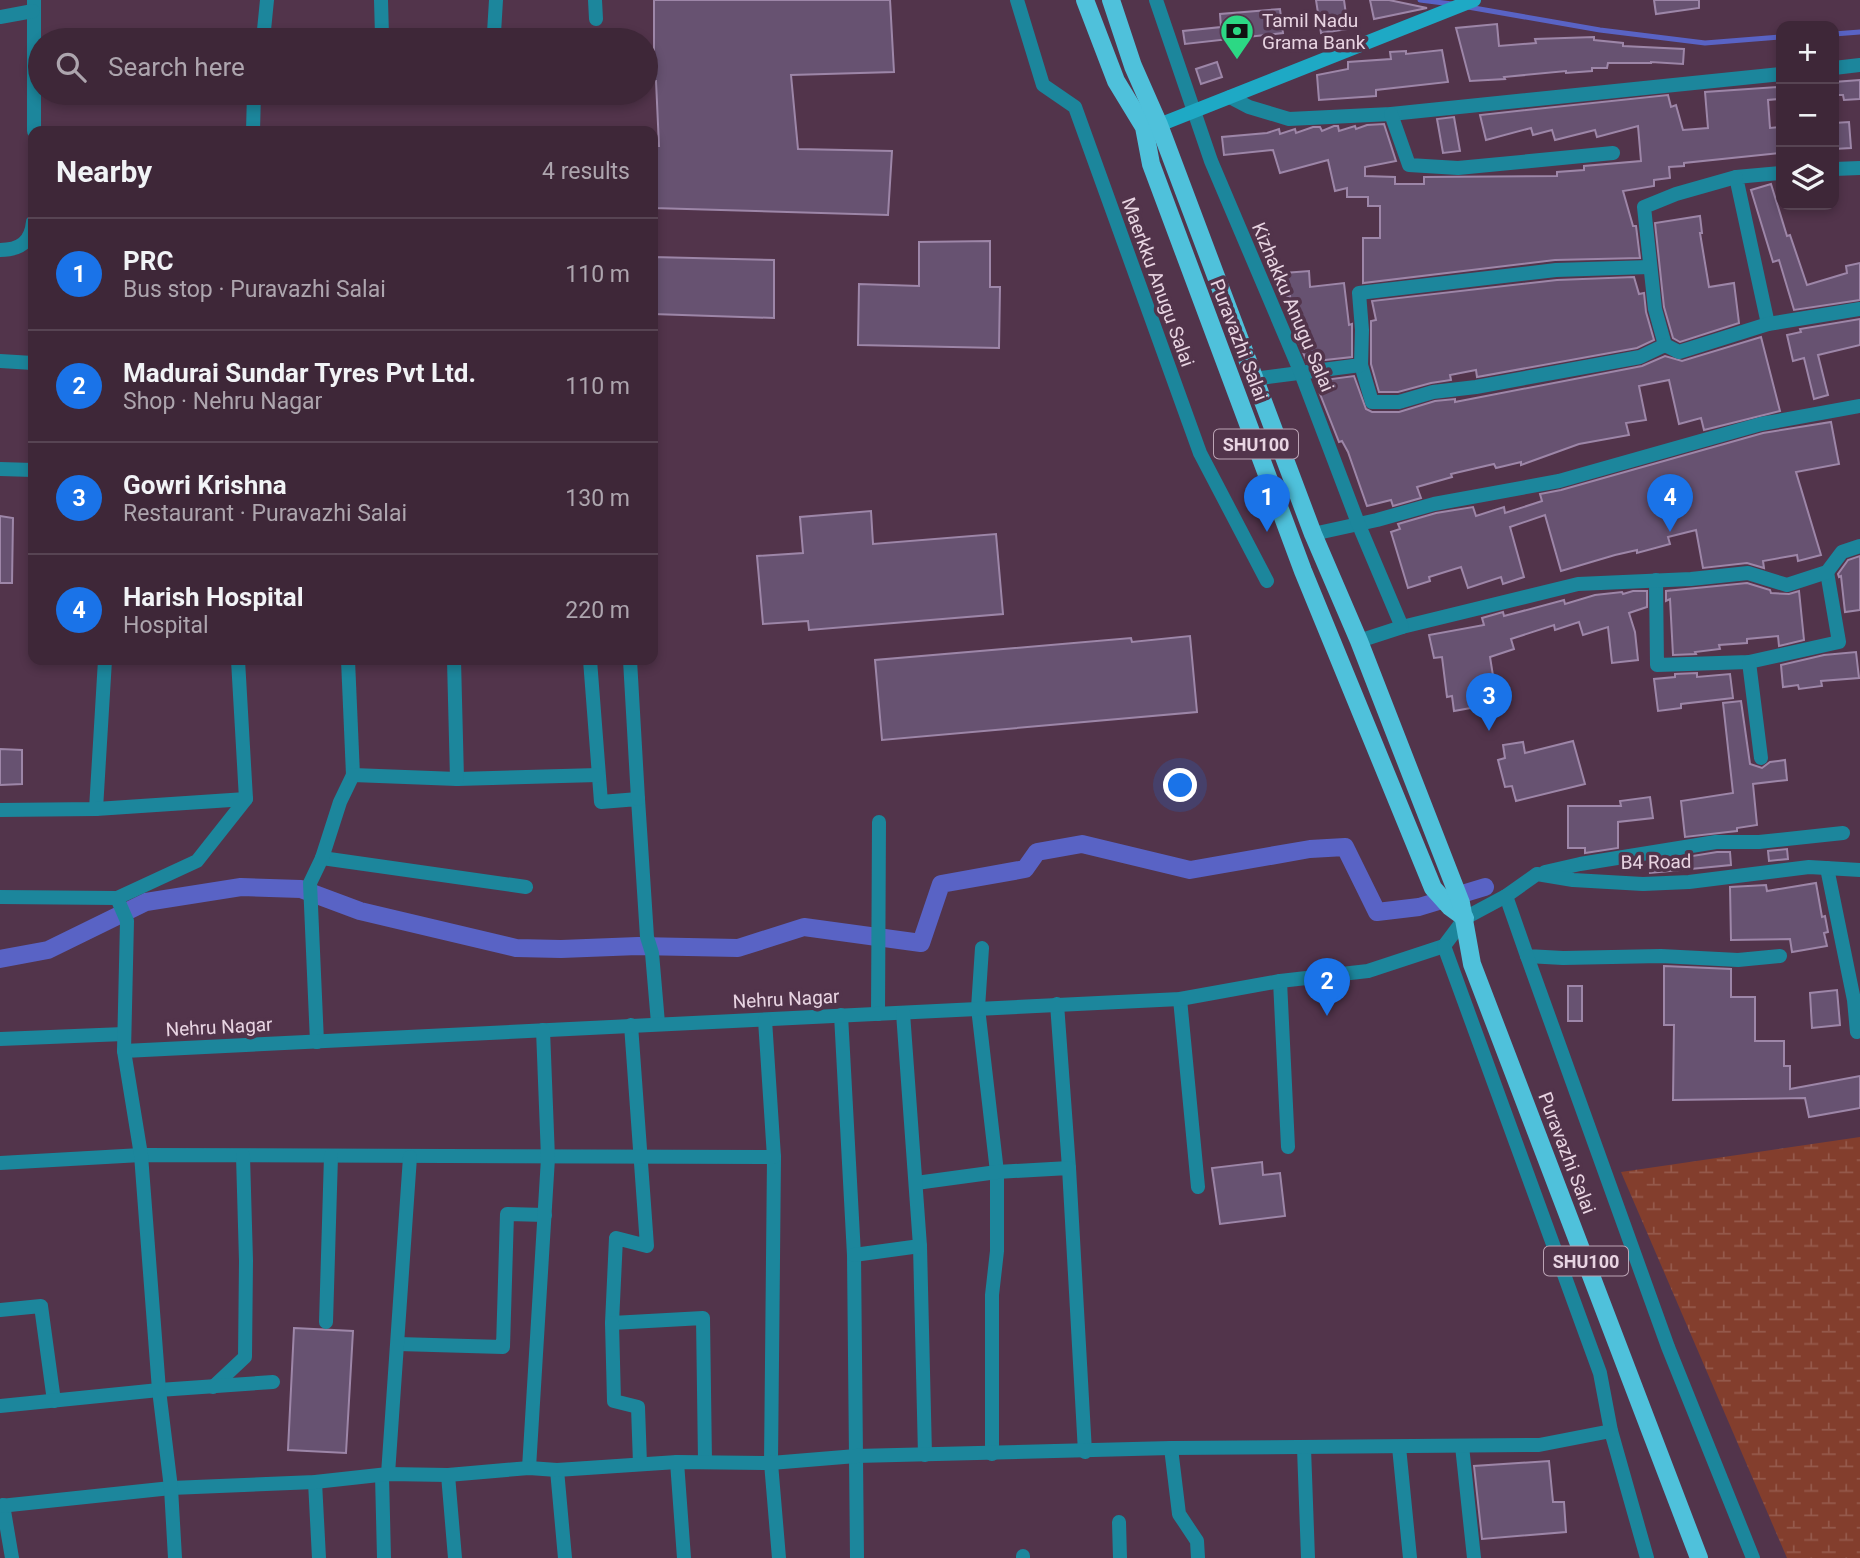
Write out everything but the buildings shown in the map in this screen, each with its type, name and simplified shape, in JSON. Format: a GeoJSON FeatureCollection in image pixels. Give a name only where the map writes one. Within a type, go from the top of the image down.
{"type":"FeatureCollection","features":[{"type":"Feature","properties":{"kind":"main road","name":"Puravazhi Salai"},"geometry":{"type":"LineString","coordinates":[[1084,0],[1116,81],[1151,126],[1151,164],[1303,571],[1433,888],[1459,909]]}},
{"type":"Feature","properties":{"kind":"main road","name":"Puravazhi Salai"},"geometry":{"type":"LineString","coordinates":[[1111,0],[1151,126],[1313,534],[1359,641],[1454,885],[1472,964],[1699,1558]]}},
{"type":"Feature","properties":{"kind":"main road"},"geometry":{"type":"LineString","coordinates":[[1151,126],[1474,0]]}},
{"type":"Feature","properties":{"kind":"street"},"geometry":{"type":"LineString","coordinates":[[264,28],[267,0]]}},
{"type":"Feature","properties":{"kind":"street"},"geometry":{"type":"LineString","coordinates":[[381,0],[382,28]]}},
{"type":"Feature","properties":{"kind":"street"},"geometry":{"type":"LineString","coordinates":[[494,28],[496,0]]}},
{"type":"Feature","properties":{"kind":"street"},"geometry":{"type":"LineString","coordinates":[[595,0],[596,19]]}},
{"type":"Feature","properties":{"kind":"street","name":"Maerkku Anugu Salai"},"geometry":{"type":"LineString","coordinates":[[1017,0],[1043,85],[1075,107],[1200,453],[1268,581]]}},
{"type":"Feature","properties":{"kind":"street","name":"Kizhakku Anugu Salai"},"geometry":{"type":"LineString","coordinates":[[1156,0],[1211,161],[1301,373],[1358,523],[1402,626]]}},
{"type":"Feature","properties":{"kind":"street"},"geometry":{"type":"LineString","coordinates":[[0,17],[33,6],[33,28]]}},
{"type":"Feature","properties":{"kind":"street"},"geometry":{"type":"LineString","coordinates":[[1839,67],[1860,65]]}},
{"type":"Feature","properties":{"kind":"street"},"geometry":{"type":"LineString","coordinates":[[1230,97],[1249,107],[1289,119],[1391,114],[1776,75]]}},
{"type":"Feature","properties":{"kind":"street"},"geometry":{"type":"LineString","coordinates":[[34,105],[34,126]]}},
{"type":"Feature","properties":{"kind":"street"},"geometry":{"type":"LineString","coordinates":[[253,126],[254,105]]}},
{"type":"Feature","properties":{"kind":"street"},"geometry":{"type":"LineString","coordinates":[[1391,114],[1409,165],[1458,168],[1613,153]]}},
{"type":"Feature","properties":{"kind":"street"},"geometry":{"type":"LineString","coordinates":[[1839,169],[1860,168]]}},
{"type":"Feature","properties":{"kind":"street"},"geometry":{"type":"LineString","coordinates":[[1776,173],[1736,177],[1676,194],[1644,207],[1655,309],[1665,345],[1679,352],[1768,324],[1860,309]]}},
{"type":"Feature","properties":{"kind":"street"},"geometry":{"type":"LineString","coordinates":[[1736,177],[1768,324]]}},
{"type":"Feature","properties":{"kind":"street"},"geometry":{"type":"LineString","coordinates":[[0,250],[14,250],[28,245]]}},
{"type":"Feature","properties":{"kind":"street"},"geometry":{"type":"LineString","coordinates":[[1649,267],[1556,270],[1359,293],[1361,365],[1372,402],[1399,402],[1433,392],[1476,387],[1640,357],[1665,345]]}},
{"type":"Feature","properties":{"kind":"street"},"geometry":{"type":"LineString","coordinates":[[0,361],[28,362]]}},
{"type":"Feature","properties":{"kind":"street"},"geometry":{"type":"LineString","coordinates":[[1253,379],[1361,365]]}},
{"type":"Feature","properties":{"kind":"street"},"geometry":{"type":"LineString","coordinates":[[1313,534],[1434,503],[1559,481],[1761,424],[1860,406]]}},
{"type":"Feature","properties":{"kind":"street"},"geometry":{"type":"LineString","coordinates":[[0,469],[28,470]]}},
{"type":"Feature","properties":{"kind":"street"},"geometry":{"type":"LineString","coordinates":[[1359,641],[1402,626],[1578,584],[1691,579],[1748,573],[1787,585],[1827,572],[1842,552],[1860,545]]}},
{"type":"Feature","properties":{"kind":"street"},"geometry":{"type":"LineString","coordinates":[[1656,580],[1657,666],[1749,662],[1839,642],[1827,572]]}},
{"type":"Feature","properties":{"kind":"street"},"geometry":{"type":"LineString","coordinates":[[1749,662],[1761,758]]}},
{"type":"Feature","properties":{"kind":"street"},"geometry":{"type":"LineString","coordinates":[[96,809],[105,665]]}},
{"type":"Feature","properties":{"kind":"street"},"geometry":{"type":"LineString","coordinates":[[0,897],[118,902],[197,861],[246,799],[238,665]]}},
{"type":"Feature","properties":{"kind":"street"},"geometry":{"type":"LineString","coordinates":[[317,1042],[310,883],[353,775],[348,665]]}},
{"type":"Feature","properties":{"kind":"street"},"geometry":{"type":"LineString","coordinates":[[454,665],[457,779]]}},
{"type":"Feature","properties":{"kind":"street"},"geometry":{"type":"LineString","coordinates":[[590,665],[601,802],[638,799]]}},
{"type":"Feature","properties":{"kind":"street"},"geometry":{"type":"LineString","coordinates":[[630,665],[647,937],[652,953],[658,1023]]}},
{"type":"Feature","properties":{"kind":"street"},"geometry":{"type":"LineString","coordinates":[[353,775],[457,779],[598,775]]}},
{"type":"Feature","properties":{"kind":"street"},"geometry":{"type":"LineString","coordinates":[[0,810],[96,809],[246,799]]}},
{"type":"Feature","properties":{"kind":"street"},"geometry":{"type":"LineString","coordinates":[[878,822],[878,1014]]}},
{"type":"Feature","properties":{"kind":"street"},"geometry":{"type":"LineString","coordinates":[[1647,1558],[1611,1431],[1600,1373],[1444,946],[1459,909],[1506,896],[1537,874],[1580,864],[1716,842],[1759,842],[1843,833]]}},
{"type":"Feature","properties":{"kind":"street"},"geometry":{"type":"LineString","coordinates":[[322,858],[526,887]]}},
{"type":"Feature","properties":{"kind":"street","name":"B4 Road"},"geometry":{"type":"LineString","coordinates":[[1537,874],[1573,880],[1643,884],[1689,882],[1809,867],[1860,870]]}},
{"type":"Feature","properties":{"kind":"street"},"geometry":{"type":"LineString","coordinates":[[1827,868],[1854,1000],[1857,1032]]}},
{"type":"Feature","properties":{"kind":"street"},"geometry":{"type":"LineString","coordinates":[[1506,896],[1668,1347],[1753,1558]]}},
{"type":"Feature","properties":{"kind":"street"},"geometry":{"type":"LineString","coordinates":[[118,902],[127,921],[124,1051],[141,1155],[175,1558]]}},
{"type":"Feature","properties":{"kind":"street","name":"Nehru Nagar"},"geometry":{"type":"LineString","coordinates":[[124,1051],[1180,999],[1280,981],[1368,971],[1444,946]]}},
{"type":"Feature","properties":{"kind":"street"},"geometry":{"type":"LineString","coordinates":[[982,948],[978,1007],[997,1172],[997,1251],[992,1295],[992,1454]]}},
{"type":"Feature","properties":{"kind":"street"},"geometry":{"type":"LineString","coordinates":[[1527,956],[1661,956],[1738,960],[1780,956]]}},
{"type":"Feature","properties":{"kind":"street"},"geometry":{"type":"LineString","coordinates":[[1280,981],[1288,1147]]}},
{"type":"Feature","properties":{"kind":"street"},"geometry":{"type":"LineString","coordinates":[[1180,999],[1198,1187]]}},
{"type":"Feature","properties":{"kind":"street"},"geometry":{"type":"LineString","coordinates":[[1057,1004],[1085,1452]]}},
{"type":"Feature","properties":{"kind":"street"},"geometry":{"type":"LineString","coordinates":[[903,1013],[920,1246],[925,1455]]}},
{"type":"Feature","properties":{"kind":"street"},"geometry":{"type":"LineString","coordinates":[[841,1015],[854,1255],[857,1558]]}},
{"type":"Feature","properties":{"kind":"street"},"geometry":{"type":"LineString","coordinates":[[765,1020],[774,1157],[771,1463],[779,1558]]}},
{"type":"Feature","properties":{"kind":"street"},"geometry":{"type":"LineString","coordinates":[[631,1026],[647,1246],[616,1238],[612,1323],[614,1401],[638,1407],[640,1464]]}},
{"type":"Feature","properties":{"kind":"street"},"geometry":{"type":"LineString","coordinates":[[529,1468],[548,1158],[543,1030]]}},
{"type":"Feature","properties":{"kind":"street"},"geometry":{"type":"LineString","coordinates":[[0,1039],[124,1034]]}},
{"type":"Feature","properties":{"kind":"street"},"geometry":{"type":"LineString","coordinates":[[0,1163],[141,1155],[774,1157]]}},
{"type":"Feature","properties":{"kind":"street"},"geometry":{"type":"LineString","coordinates":[[213,1387],[245,1357],[243,1156]]}},
{"type":"Feature","properties":{"kind":"street"},"geometry":{"type":"LineString","coordinates":[[326,1322],[331,1157]]}},
{"type":"Feature","properties":{"kind":"street"},"geometry":{"type":"LineString","coordinates":[[384,1558],[385,1475],[398,1344],[410,1157]]}},
{"type":"Feature","properties":{"kind":"street"},"geometry":{"type":"LineString","coordinates":[[916,1183],[997,1172],[1069,1168]]}},
{"type":"Feature","properties":{"kind":"street"},"geometry":{"type":"LineString","coordinates":[[398,1344],[503,1347],[507,1214],[545,1215]]}},
{"type":"Feature","properties":{"kind":"street"},"geometry":{"type":"LineString","coordinates":[[854,1255],[920,1246]]}},
{"type":"Feature","properties":{"kind":"street"},"geometry":{"type":"LineString","coordinates":[[0,1310],[41,1306],[54,1401]]}},
{"type":"Feature","properties":{"kind":"street"},"geometry":{"type":"LineString","coordinates":[[612,1323],[703,1318],[705,1462]]}},
{"type":"Feature","properties":{"kind":"street"},"geometry":{"type":"LineString","coordinates":[[0,1406],[273,1382]]}},
{"type":"Feature","properties":{"kind":"street"},"geometry":{"type":"LineString","coordinates":[[12,1558],[2,1506],[171,1488],[315,1482],[385,1475],[448,1475],[529,1468],[557,1470],[677,1462],[771,1463],[856,1456],[1171,1448],[1539,1445],[1611,1431]]}},
{"type":"Feature","properties":{"kind":"street"},"geometry":{"type":"LineString","coordinates":[[1462,1446],[1474,1558]]}},
{"type":"Feature","properties":{"kind":"street"},"geometry":{"type":"LineString","coordinates":[[1398,1447],[1410,1558]]}},
{"type":"Feature","properties":{"kind":"street"},"geometry":{"type":"LineString","coordinates":[[1171,1448],[1179,1514],[1198,1541],[1198,1558]]}},
{"type":"Feature","properties":{"kind":"street"},"geometry":{"type":"LineString","coordinates":[[1304,1448],[1308,1558]]}},
{"type":"Feature","properties":{"kind":"street"},"geometry":{"type":"LineString","coordinates":[[677,1462],[684,1558]]}},
{"type":"Feature","properties":{"kind":"street"},"geometry":{"type":"LineString","coordinates":[[557,1470],[565,1558]]}},
{"type":"Feature","properties":{"kind":"street"},"geometry":{"type":"LineString","coordinates":[[448,1475],[455,1558]]}},
{"type":"Feature","properties":{"kind":"street"},"geometry":{"type":"LineString","coordinates":[[315,1482],[319,1558]]}},
{"type":"Feature","properties":{"kind":"street"},"geometry":{"type":"LineString","coordinates":[[1119,1522],[1120,1558]]}},
{"type":"Feature","properties":{"kind":"green space"},"geometry":{"type":"Polygon","coordinates":[[[1860,1137],[1860,1558],[1787,1558],[1621,1172],[1860,1137]]]}},
{"type":"Feature","properties":{"kind":"waterway"},"geometry":{"type":"LineString","coordinates":[[1420,0],[1452,4]]}},
{"type":"Feature","properties":{"kind":"waterway"},"geometry":{"type":"LineString","coordinates":[[1468,7],[1600,30],[1705,43],[1776,37]]}},
{"type":"Feature","properties":{"kind":"waterway"},"geometry":{"type":"LineString","coordinates":[[1839,34],[1860,32]]}},
{"type":"Feature","properties":{"kind":"waterway"},"geometry":{"type":"LineString","coordinates":[[0,959],[48,950],[146,902],[241,887],[301,889],[360,911],[516,948],[738,948],[804,927],[921,943],[941,884],[1025,869],[1037,852],[1082,844],[1190,870],[1310,849],[1345,847],[1377,912],[1419,907],[1485,887]]}},
{"type":"Feature","properties":{"kind":"place","name":"Tamil Nadu Grama Bank"},"geometry":{"type":"Point","coordinates":[1237,61]}},
{"type":"Feature","properties":{"kind":"place","name":"PRC"},"geometry":{"type":"Point","coordinates":[1267,532]}},
{"type":"Feature","properties":{"kind":"place","name":"Harish Hospital"},"geometry":{"type":"Point","coordinates":[1670,532]}},
{"type":"Feature","properties":{"kind":"place","name":"Gowri Krishna"},"geometry":{"type":"Point","coordinates":[1489,731]}},
{"type":"Feature","properties":{"kind":"place","name":"Madurai Sundar Tyres Pvt Ltd."},"geometry":{"type":"Point","coordinates":[1327,1016]}}]}
